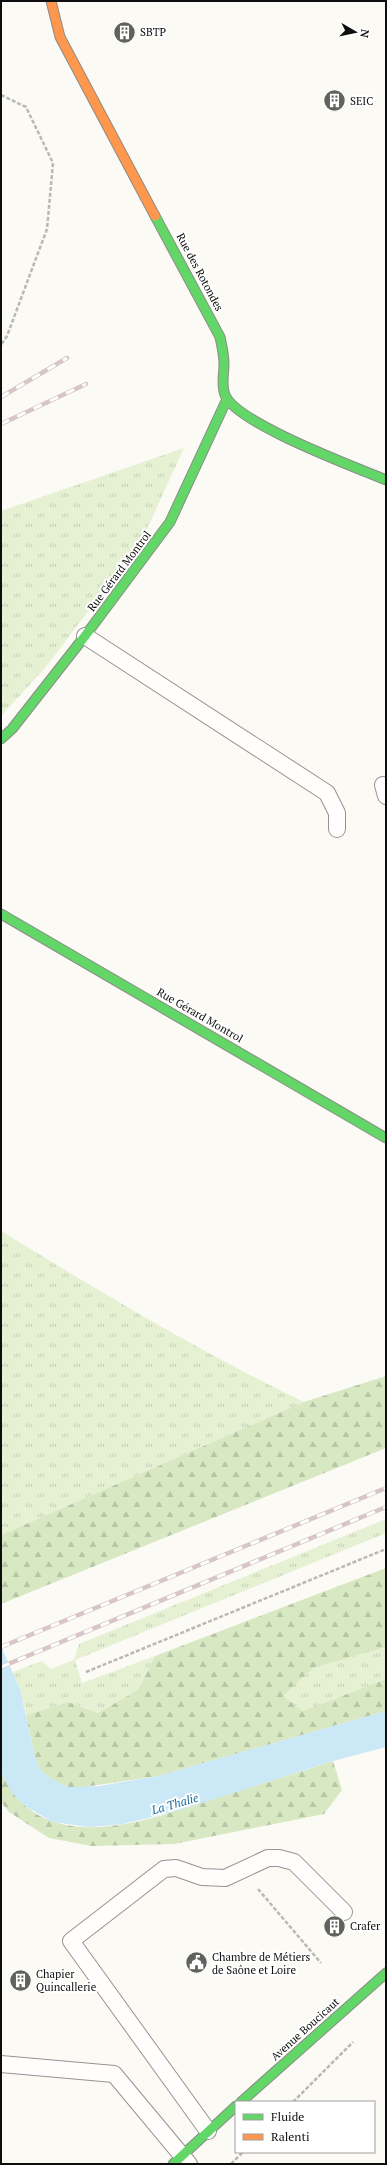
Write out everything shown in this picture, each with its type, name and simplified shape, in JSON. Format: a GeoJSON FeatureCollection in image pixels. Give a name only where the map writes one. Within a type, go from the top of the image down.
{"type":"FeatureCollection","features":[{"type":"Feature","properties":{"kind":"street","name":"Rue des Rotondes"},"geometry":{"type":"LineString","coordinates":[[51,1],[60,37],[220,337],[224,357],[222,385],[227,399]]}},
{"type":"Feature","properties":{"kind":"street"},"geometry":{"type":"LineString","coordinates":[[227,399],[254,421],[386,480]]}},
{"type":"Feature","properties":{"kind":"street","name":"Rue Gérard Montrol"},"geometry":{"type":"LineString","coordinates":[[1,738],[12,729],[85,636],[170,522],[186,491],[207,440],[227,399]]}},
{"type":"Feature","properties":{"kind":"street","name":"Rue Gérard Montrol"},"geometry":{"type":"LineString","coordinates":[[1,914],[386,1138]]}},
{"type":"Feature","properties":{"kind":"street","name":"Avenue Boucicaut"},"geometry":{"type":"LineString","coordinates":[[242,2101],[386,1973]]}},
{"type":"Feature","properties":{"kind":"street"},"geometry":{"type":"LineString","coordinates":[[181,2161],[208,2131],[235,2107]]}},
{"type":"Feature","properties":{"kind":"lane"},"geometry":{"type":"LineString","coordinates":[[85,636],[327,793],[337,813],[337,829]]}},
{"type":"Feature","properties":{"kind":"lane"},"geometry":{"type":"LineString","coordinates":[[208,2131],[70,1941],[164,1869],[176,1868],[202,1877],[215,1879],[225,1878],[244,1871],[268,1858],[279,1858],[294,1862],[344,1912]]}},
{"type":"Feature","properties":{"kind":"lane"},"geometry":{"type":"LineString","coordinates":[[1,2064],[114,2074],[181,2161]]}},
{"type":"Feature","properties":{"kind":"path"},"geometry":{"type":"LineString","coordinates":[[1,95],[26,107],[53,163],[46,229],[7,336],[1,345]]}},
{"type":"Feature","properties":{"kind":"path"},"geometry":{"type":"LineString","coordinates":[[86,1672],[386,1549]]}},
{"type":"Feature","properties":{"kind":"path"},"geometry":{"type":"LineString","coordinates":[[244,1871],[322,1963]]}},
{"type":"Feature","properties":{"kind":"path"},"geometry":{"type":"LineString","coordinates":[[294,2101],[359,2036]]}},
{"type":"Feature","properties":{"kind":"path"},"geometry":{"type":"LineString","coordinates":[[232,2164],[242,2153]]}},
{"type":"Feature","properties":{"kind":"green space"},"geometry":{"type":"Polygon","coordinates":[[[184,448],[141,542],[45,668],[1,716],[1,511],[184,448]]]}},
{"type":"Feature","properties":{"kind":"green space"},"geometry":{"type":"Polygon","coordinates":[[[1,1231],[188,1342],[304,1402],[1,1535],[1,1231]]]}},
{"type":"Feature","properties":{"kind":"green space"},"geometry":{"type":"Polygon","coordinates":[[[386,1376],[386,1448],[1,1604],[1,1535],[304,1402],[386,1376]]]}},
{"type":"Feature","properties":{"kind":"green space"},"geometry":{"type":"Polygon","coordinates":[[[386,1519],[386,1533],[75,1660],[82,1683],[155,1656],[138,1690],[98,1713],[68,1702],[26,1715],[20,1689],[13,1672],[42,1661],[51,1669],[74,1660],[79,1644],[386,1519]]]}},
{"type":"Feature","properties":{"kind":"green space"},"geometry":{"type":"Polygon","coordinates":[[[386,1568],[386,1647],[313,1668],[283,1696],[303,1711],[386,1679],[386,1711],[158,1776],[84,1787],[68,1787],[53,1780],[41,1771],[35,1758],[26,1715],[68,1702],[98,1713],[138,1690],[155,1656],[386,1568]]]}},
{"type":"Feature","properties":{"kind":"green space"},"geometry":{"type":"Polygon","coordinates":[[[386,1647],[386,1679],[303,1711],[283,1696],[313,1668],[386,1647]]]}},
{"type":"Feature","properties":{"kind":"green space"},"geometry":{"type":"Polygon","coordinates":[[[333,1761],[342,1790],[324,1814],[174,1844],[92,1846],[49,1838],[9,1812],[1,1802],[1,1773],[15,1795],[26,1807],[49,1820],[69,1826],[114,1826],[184,1809],[333,1761]]]}},
{"type":"Feature","properties":{"kind":"water","name":"La Thalie"},"geometry":{"type":"Polygon","coordinates":[[[1,1646],[20,1689],[35,1758],[41,1771],[53,1780],[68,1787],[99,1786],[158,1776],[386,1711],[386,1747],[333,1761],[177,1811],[123,1824],[89,1827],[53,1822],[25,1806],[12,1793],[1,1773],[1,1646]]]}},
{"type":"Feature","properties":{"kind":"railway"},"geometry":{"type":"LineString","coordinates":[[1,397],[67,358]]}},
{"type":"Feature","properties":{"kind":"railway"},"geometry":{"type":"LineString","coordinates":[[1,424],[86,384]]}},
{"type":"Feature","properties":{"kind":"railway"},"geometry":{"type":"LineString","coordinates":[[1,1647],[386,1488]]}},
{"type":"Feature","properties":{"kind":"railway"},"geometry":{"type":"LineString","coordinates":[[1,1667],[386,1507]]}},
{"type":"Feature","properties":{"kind":"traffic: fast"},"geometry":{"type":"LineString","coordinates":[[155,216],[220,337],[224,361],[224,391],[225,395],[234,406],[250,418],[273,431],[324,455],[386,480]]}},
{"type":"Feature","properties":{"kind":"traffic: fast"},"geometry":{"type":"LineString","coordinates":[[1,739],[12,729],[85,636],[170,522],[227,399]]}},
{"type":"Feature","properties":{"kind":"traffic: fast"},"geometry":{"type":"LineString","coordinates":[[1,914],[386,1138]]}},
{"type":"Feature","properties":{"kind":"traffic: fast"},"geometry":{"type":"LineString","coordinates":[[242,2101],[386,1973]]}},
{"type":"Feature","properties":{"kind":"traffic: fast"},"geometry":{"type":"LineString","coordinates":[[173,2164],[235,2107]]}},
{"type":"Feature","properties":{"kind":"traffic: slow"},"geometry":{"type":"LineString","coordinates":[[51,1],[60,37],[155,216]]}},
{"type":"Feature","properties":{"kind":"place","name":"SBTP"},"geometry":{"type":"Point","coordinates":[125,32]}},
{"type":"Feature","properties":{"kind":"place","name":"SEIC"},"geometry":{"type":"Point","coordinates":[335,101]}},
{"type":"Feature","properties":{"kind":"place","name":"Crafer"},"geometry":{"type":"Point","coordinates":[334,1926]}},
{"type":"Feature","properties":{"kind":"place","name":"Chambre de Métiers de Saône et Loire"},"geometry":{"type":"Point","coordinates":[196,1963]}},
{"type":"Feature","properties":{"kind":"place","name":"Chapier Quincallerie"},"geometry":{"type":"Point","coordinates":[21,1980]}}]}
